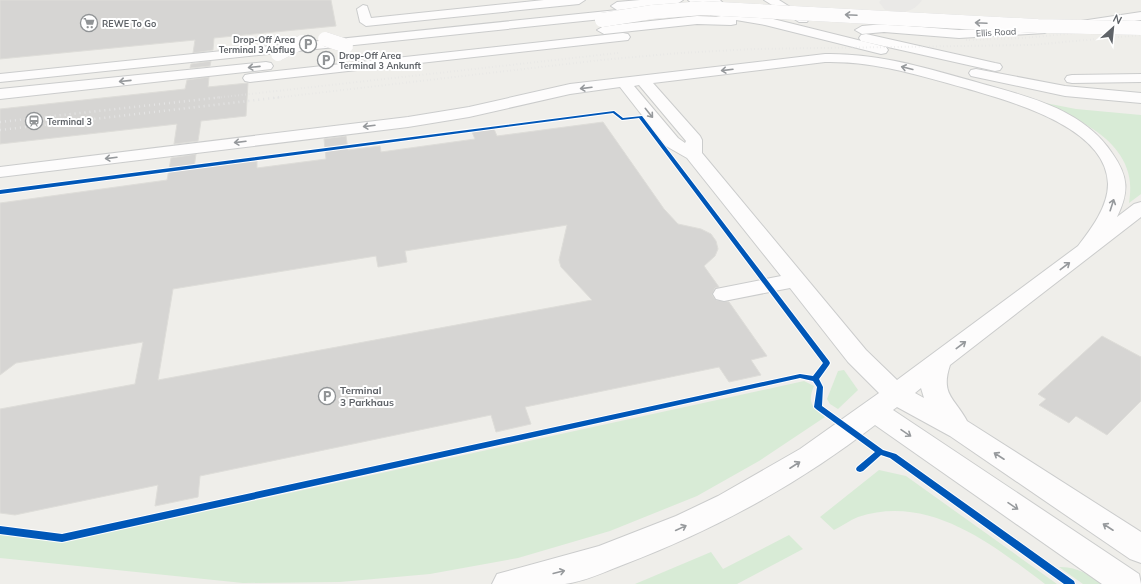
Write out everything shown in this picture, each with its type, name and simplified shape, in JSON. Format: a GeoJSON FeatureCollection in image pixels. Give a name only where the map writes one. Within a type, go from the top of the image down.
{"type":"FeatureCollection","features":[{"type":"Feature","properties":{"kind":"lane"},"geometry":{"type":"LineString","coordinates":[[361,5],[366,22],[580,0]]}},
{"type":"Feature","properties":{"kind":"lane"},"geometry":{"type":"LineString","coordinates":[[608,13],[630,2],[648,0]]}},
{"type":"Feature","properties":{"kind":"lane"},"geometry":{"type":"LineString","coordinates":[[770,0],[813,23],[852,35],[920,52],[1029,74],[1098,80],[1141,78]]}},
{"type":"Feature","properties":{"kind":"lane"},"geometry":{"type":"LineString","coordinates":[[0,83],[346,46],[608,13],[675,3],[705,3],[742,10],[1038,26],[1141,28]]}},
{"type":"Feature","properties":{"kind":"lane"},"geometry":{"type":"LineString","coordinates":[[0,72],[325,39],[608,13],[680,12],[705,3]]}},
{"type":"Feature","properties":{"kind":"lane"},"geometry":{"type":"LineString","coordinates":[[0,78],[660,10],[697,10],[730,14],[970,72],[1051,88],[1110,96],[1141,98]]}},
{"type":"Feature","properties":{"kind":"lane","name":"Ellis Road"},"geometry":{"type":"LineString","coordinates":[[852,35],[872,28],[959,34],[1019,31],[1141,16]]}},
{"type":"Feature","properties":{"kind":"lane"},"geometry":{"type":"LineString","coordinates":[[0,94],[709,20],[758,23],[821,35]]}},
{"type":"Feature","properties":{"kind":"lane"},"geometry":{"type":"LineString","coordinates":[[0,105],[716,27],[821,35]]}},
{"type":"Feature","properties":{"kind":"lane"},"geometry":{"type":"LineString","coordinates":[[325,39],[346,46]]}},
{"type":"Feature","properties":{"kind":"lane"},"geometry":{"type":"LineString","coordinates":[[278,54],[302,42]]}},
{"type":"Feature","properties":{"kind":"lane"},"geometry":{"type":"LineString","coordinates":[[362,66],[386,53],[414,60]]}},
{"type":"Feature","properties":{"kind":"lane"},"geometry":{"type":"LineString","coordinates":[[904,56],[1049,84],[1101,89],[1141,87]]}},
{"type":"Feature","properties":{"kind":"lane"},"geometry":{"type":"LineString","coordinates":[[0,172],[408,122],[469,112],[570,89],[836,58],[868,59],[945,78],[1030,96],[1094,105],[1141,108]]}},
{"type":"Feature","properties":{"kind":"lane"},"geometry":{"type":"LineString","coordinates":[[945,78],[998,93],[1051,112],[1080,129],[1098,146],[1108,159],[1117,184],[1113,205],[1105,221],[1085,251]]}},
{"type":"Feature","properties":{"kind":"lane"},"geometry":{"type":"LineString","coordinates":[[643,80],[694,140],[694,154]]}},
{"type":"Feature","properties":{"kind":"lane"},"geometry":{"type":"LineString","coordinates":[[624,83],[672,142],[694,154],[857,356],[896,394],[959,430],[1141,549]]}},
{"type":"Feature","properties":{"kind":"lane"},"geometry":{"type":"LineString","coordinates":[[0,159],[419,108],[493,106]]}},
{"type":"Feature","properties":{"kind":"lane"},"geometry":{"type":"LineString","coordinates":[[508,584],[567,570],[680,529],[766,483],[844,433],[1141,208]]}},
{"type":"Feature","properties":{"kind":"lane"},"geometry":{"type":"LineString","coordinates":[[724,294],[795,280]]}},
{"type":"Feature","properties":{"kind":"lane"},"geometry":{"type":"LineString","coordinates":[[939,361],[933,380],[934,390],[940,402],[959,430]]}},
{"type":"Feature","properties":{"kind":"lane"},"geometry":{"type":"LineString","coordinates":[[874,410],[1128,584]]}},
{"type":"Feature","properties":{"kind":"green space"},"geometry":{"type":"Polygon","coordinates":[[[1030,100],[1076,109],[1141,115],[1141,194],[1129,203],[1130,182],[1125,164],[1115,148],[1101,135],[1067,114],[1030,100]]]}},
{"type":"Feature","properties":{"kind":"green space"},"geometry":{"type":"Polygon","coordinates":[[[844,370],[858,390],[838,409],[830,404],[827,399],[838,371],[844,370]]]}},
{"type":"Feature","properties":{"kind":"green space"},"geometry":{"type":"Polygon","coordinates":[[[804,381],[814,386],[811,396],[812,404],[817,411],[825,417],[759,461],[697,496],[610,531],[518,558],[430,574],[340,582],[243,583],[0,558],[0,535],[64,542],[804,381]]]}},
{"type":"Feature","properties":{"kind":"green space"},"geometry":{"type":"Polygon","coordinates":[[[879,470],[906,476],[1057,584],[1045,584],[982,539],[935,517],[910,512],[884,511],[858,517],[834,530],[820,517],[879,470]]]}},
{"type":"Feature","properties":{"kind":"green space"},"geometry":{"type":"Polygon","coordinates":[[[789,535],[803,549],[737,584],[635,584],[711,552],[723,569],[789,535]]]}},
{"type":"Feature","properties":{"kind":"green space"},"geometry":{"type":"Polygon","coordinates":[[[1059,567],[1071,568],[1088,574],[1102,584],[1083,584],[1059,567]]]}},
{"type":"Feature","properties":{"kind":"building"},"geometry":{"type":"Polygon","coordinates":[[[0,0],[331,0],[336,26],[214,38],[213,50],[193,53],[195,40],[0,59],[0,0]]]}},
{"type":"Feature","properties":{"kind":"building"},"geometry":{"type":"Polygon","coordinates":[[[211,61],[210,66],[190,68],[191,64],[211,61]]]}},
{"type":"Feature","properties":{"kind":"building"},"geometry":{"type":"Polygon","coordinates":[[[209,77],[208,87],[248,83],[246,116],[201,121],[198,141],[174,144],[177,124],[0,144],[0,109],[185,89],[187,80],[209,77]]]}},
{"type":"Feature","properties":{"kind":"building"},"geometry":{"type":"Polygon","coordinates":[[[603,122],[664,209],[678,224],[701,229],[711,234],[716,241],[718,249],[715,256],[704,266],[719,287],[715,288],[712,295],[716,300],[729,302],[767,356],[751,360],[761,375],[729,382],[719,367],[525,407],[531,424],[496,432],[491,415],[200,476],[198,497],[155,506],[158,485],[15,515],[0,513],[0,409],[135,384],[143,342],[16,363],[0,375],[0,203],[167,180],[171,158],[196,154],[194,168],[257,161],[257,168],[326,159],[324,139],[346,136],[348,150],[380,146],[381,152],[475,139],[472,132],[494,129],[497,136],[603,122]],[[567,225],[405,251],[407,262],[378,267],[376,256],[173,289],[158,380],[592,300],[561,267],[559,260],[567,225]]]}},
{"type":"Feature","properties":{"kind":"building"},"geometry":{"type":"Polygon","coordinates":[[[1102,336],[1141,357],[1141,401],[1107,435],[1076,416],[1069,423],[1039,405],[1046,399],[1038,394],[1102,336]]]}},
{"type":"Feature","properties":{"kind":"taxiway"},"geometry":{"type":"LineString","coordinates":[[898,2],[903,0]]}},
{"type":"Feature","properties":{"kind":"railway"},"geometry":{"type":"LineString","coordinates":[[966,40],[1023,38],[1141,27]]}},
{"type":"Feature","properties":{"kind":"railway"},"geometry":{"type":"LineString","coordinates":[[274,98],[601,60],[680,53],[754,49],[1032,45],[1141,35]]}},
{"type":"Feature","properties":{"kind":"railway"},"geometry":{"type":"LineString","coordinates":[[214,98],[618,53]]}},
{"type":"Feature","properties":{"kind":"railway"},"geometry":{"type":"LineString","coordinates":[[0,122],[223,97]]}},
{"type":"Feature","properties":{"kind":"railway"},"geometry":{"type":"LineString","coordinates":[[0,130],[282,97]]}},
{"type":"Feature","properties":{"kind":"cycle path"},"geometry":{"type":"LineString","coordinates":[[0,192],[614,112],[622,119],[640,117],[827,363],[815,379]]}},
{"type":"Feature","properties":{"kind":"cycle path"},"geometry":{"type":"LineString","coordinates":[[0,530],[62,538],[800,376],[815,379],[820,387],[818,407],[880,452]]}},
{"type":"Feature","properties":{"kind":"cycle path"},"geometry":{"type":"LineString","coordinates":[[860,469],[880,452],[893,456],[1071,584]]}},
{"type":"Feature","properties":{"kind":"place","name":"REWE To Go"},"geometry":{"type":"Point","coordinates":[89,23]}},
{"type":"Feature","properties":{"kind":"place","name":"Drop-Off Area Terminal 3 Abflug"},"geometry":{"type":"Point","coordinates":[308,44]}},
{"type":"Feature","properties":{"kind":"place","name":"Drop-Off Area Terminal 3 Ankunft"},"geometry":{"type":"Point","coordinates":[326,60]}},
{"type":"Feature","properties":{"kind":"place","name":"Terminal 3"},"geometry":{"type":"Point","coordinates":[34,121]}},
{"type":"Feature","properties":{"kind":"place","name":"Terminal 3 Parkhaus"},"geometry":{"type":"Point","coordinates":[327,396]}}]}
